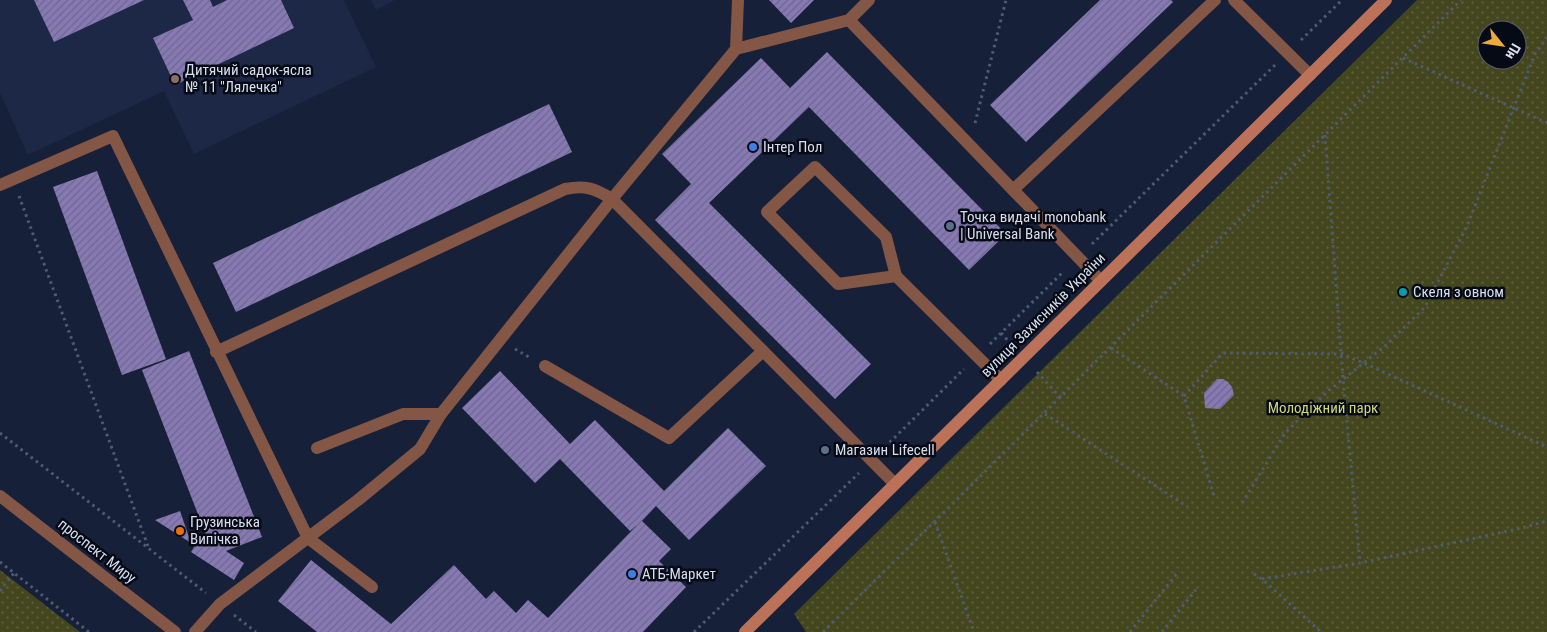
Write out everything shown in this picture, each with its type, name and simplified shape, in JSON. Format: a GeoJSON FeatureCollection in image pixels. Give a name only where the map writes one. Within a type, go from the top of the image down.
{"type":"FeatureCollection","features":[{"type":"Feature","properties":{"kind":"main road","name":"вулиця Захисників України"},"geometry":{"type":"LineString","coordinates":[[745,632],[1386,0]]}},
{"type":"Feature","properties":{"kind":"street"},"geometry":{"type":"LineString","coordinates":[[736,49],[738,0]]}},
{"type":"Feature","properties":{"kind":"street"},"geometry":{"type":"LineString","coordinates":[[195,632],[220,604],[358,500],[420,449],[441,414],[499,340],[736,49],[849,20],[869,0]]}},
{"type":"Feature","properties":{"kind":"street"},"geometry":{"type":"LineString","coordinates":[[1013,190],[1215,0]]}},
{"type":"Feature","properties":{"kind":"street"},"geometry":{"type":"LineString","coordinates":[[1234,0],[1310,75]]}},
{"type":"Feature","properties":{"kind":"street"},"geometry":{"type":"LineString","coordinates":[[849,20],[1101,281]]}},
{"type":"Feature","properties":{"kind":"street"},"geometry":{"type":"LineString","coordinates":[[0,184],[113,136],[216,352],[308,538],[372,587]]}},
{"type":"Feature","properties":{"kind":"street"},"geometry":{"type":"LineString","coordinates":[[896,276],[838,284],[767,212],[815,167],[886,237],[896,276],[1001,380]]}},
{"type":"Feature","properties":{"kind":"street"},"geometry":{"type":"LineString","coordinates":[[216,352],[565,189],[579,186],[597,190],[612,199],[895,484]]}},
{"type":"Feature","properties":{"kind":"street"},"geometry":{"type":"LineString","coordinates":[[545,366],[670,438],[762,351]]}},
{"type":"Feature","properties":{"kind":"street"},"geometry":{"type":"LineString","coordinates":[[317,448],[403,414],[441,414]]}},
{"type":"Feature","properties":{"kind":"street","name":"проспект Миру"},"geometry":{"type":"LineString","coordinates":[[0,496],[175,632]]}},
{"type":"Feature","properties":{"kind":"path"},"geometry":{"type":"LineString","coordinates":[[969,145],[1006,0]]}},
{"type":"Feature","properties":{"kind":"path"},"geometry":{"type":"LineString","coordinates":[[694,632],[1342,0]]}},
{"type":"Feature","properties":{"kind":"path"},"geometry":{"type":"LineString","coordinates":[[824,632],[1461,0]]}},
{"type":"Feature","properties":{"kind":"path"},"geometry":{"type":"LineString","coordinates":[[1242,503],[1285,434],[1321,398],[1406,327],[1425,307],[1467,226],[1536,54],[1547,37]]}},
{"type":"Feature","properties":{"kind":"path"},"geometry":{"type":"LineString","coordinates":[[1403,58],[1547,123]]}},
{"type":"Feature","properties":{"kind":"path"},"geometry":{"type":"LineString","coordinates":[[1325,135],[1343,380],[1360,563]]}},
{"type":"Feature","properties":{"kind":"path"},"geometry":{"type":"LineString","coordinates":[[12,179],[149,549]]}},
{"type":"Feature","properties":{"kind":"path"},"geometry":{"type":"LineString","coordinates":[[499,340],[545,366]]}},
{"type":"Feature","properties":{"kind":"path"},"geometry":{"type":"LineString","coordinates":[[1111,348],[1184,396],[1214,496]]}},
{"type":"Feature","properties":{"kind":"path"},"geometry":{"type":"LineString","coordinates":[[1184,396],[1223,353],[1341,354],[1547,447]]}},
{"type":"Feature","properties":{"kind":"path"},"geometry":{"type":"LineString","coordinates":[[1045,414],[1188,506]]}},
{"type":"Feature","properties":{"kind":"path"},"geometry":{"type":"LineString","coordinates":[[0,433],[256,632]]}},
{"type":"Feature","properties":{"kind":"path"},"geometry":{"type":"LineString","coordinates":[[935,522],[974,632]]}},
{"type":"Feature","properties":{"kind":"path"},"geometry":{"type":"LineString","coordinates":[[1262,579],[1360,563],[1547,522]]}},
{"type":"Feature","properties":{"kind":"path"},"geometry":{"type":"LineString","coordinates":[[0,562],[89,632]]}},
{"type":"Feature","properties":{"kind":"path"},"geometry":{"type":"LineString","coordinates":[[1130,632],[1179,571]]}},
{"type":"Feature","properties":{"kind":"path"},"geometry":{"type":"LineString","coordinates":[[0,591],[14,574]]}},
{"type":"Feature","properties":{"kind":"path"},"geometry":{"type":"LineString","coordinates":[[1254,574],[1321,632]]}},
{"type":"Feature","properties":{"kind":"path"},"geometry":{"type":"LineString","coordinates":[[1162,632],[1198,587]]}},
{"type":"Feature","properties":{"kind":"shaded area","name":"Дитячий садок-ясла № 11 \"Лялечка\""},"geometry":{"type":"Polygon","coordinates":[[[0,0],[344,0],[376,67],[194,154],[164,91],[28,155],[0,93],[0,0]]]}},
{"type":"Feature","properties":{"kind":"shaded area"},"geometry":{"type":"Polygon","coordinates":[[[371,0],[395,0],[376,10],[371,0]]]}},
{"type":"Feature","properties":{"kind":"green space","name":"Молодіжний парк"},"geometry":{"type":"Polygon","coordinates":[[[1417,0],[1547,0],[1547,632],[806,632],[794,614],[1417,0]]]}},
{"type":"Feature","properties":{"kind":"green space"},"geometry":{"type":"Polygon","coordinates":[[[0,570],[80,632],[0,632],[0,570]]]}},
{"type":"Feature","properties":{"kind":"building"},"geometry":{"type":"Polygon","coordinates":[[[34,0],[144,0],[54,42],[34,0]]]}},
{"type":"Feature","properties":{"kind":"building"},"geometry":{"type":"Polygon","coordinates":[[[183,0],[210,0],[213,7],[227,0],[281,0],[294,28],[175,85],[153,38],[193,20],[183,0]]]}},
{"type":"Feature","properties":{"kind":"building"},"geometry":{"type":"Polygon","coordinates":[[[769,0],[814,0],[791,23],[769,0]]]}},
{"type":"Feature","properties":{"kind":"building"},"geometry":{"type":"Polygon","coordinates":[[[1100,0],[1171,0],[1173,2],[1026,142],[990,105],[1100,0]]]}},
{"type":"Feature","properties":{"kind":"building"},"geometry":{"type":"Polygon","coordinates":[[[827,52],[1006,234],[969,270],[809,107],[709,203],[871,364],[835,399],[655,220],[691,184],[662,154],[761,58],[790,88],[827,52]]]}},
{"type":"Feature","properties":{"kind":"building"},"geometry":{"type":"Polygon","coordinates":[[[549,104],[572,152],[236,312],[213,263],[549,104]]]}},
{"type":"Feature","properties":{"kind":"building"},"geometry":{"type":"Polygon","coordinates":[[[97,171],[166,359],[122,375],[53,187],[97,171]]]}},
{"type":"Feature","properties":{"kind":"building"},"geometry":{"type":"Polygon","coordinates":[[[189,351],[262,537],[226,551],[244,563],[234,580],[191,552],[201,535],[208,540],[142,370],[189,351]]]}},
{"type":"Feature","properties":{"kind":"building"},"geometry":{"type":"Polygon","coordinates":[[[500,371],[570,444],[595,420],[664,491],[728,428],[766,466],[689,540],[656,506],[642,521],[671,549],[659,561],[686,587],[643,632],[317,632],[278,601],[311,560],[391,624],[454,565],[486,599],[494,591],[516,613],[528,600],[548,618],[637,525],[630,531],[560,459],[535,483],[462,408],[500,371]]]}},
{"type":"Feature","properties":{"kind":"building"},"geometry":{"type":"Polygon","coordinates":[[[1217,379],[1223,379],[1228,382],[1232,387],[1234,395],[1220,409],[1205,408],[1204,393],[1217,379]]]}},
{"type":"Feature","properties":{"kind":"building","name":"Грузинська Випічка"},"geometry":{"type":"Polygon","coordinates":[[[180,511],[191,543],[155,520],[180,511]]]}},
{"type":"Feature","properties":{"kind":"place","name":"Дитячий садок-ясла № 11 \"Лялечка\""},"geometry":{"type":"Point","coordinates":[175,79]}},
{"type":"Feature","properties":{"kind":"place","name":"Інтер Пол"},"geometry":{"type":"Point","coordinates":[753,147]}},
{"type":"Feature","properties":{"kind":"place","name":"Точка видачі monobank | Universal Bank"},"geometry":{"type":"Point","coordinates":[950,226]}},
{"type":"Feature","properties":{"kind":"place","name":"Скеля з овном"},"geometry":{"type":"Point","coordinates":[1403,292]}},
{"type":"Feature","properties":{"kind":"place","name":"Магазин Lifecell"},"geometry":{"type":"Point","coordinates":[825,450]}},
{"type":"Feature","properties":{"kind":"place","name":"Грузинська Випічка"},"geometry":{"type":"Point","coordinates":[180,531]}},
{"type":"Feature","properties":{"kind":"place","name":"АТБ-Маркет"},"geometry":{"type":"Point","coordinates":[632,574]}}]}
